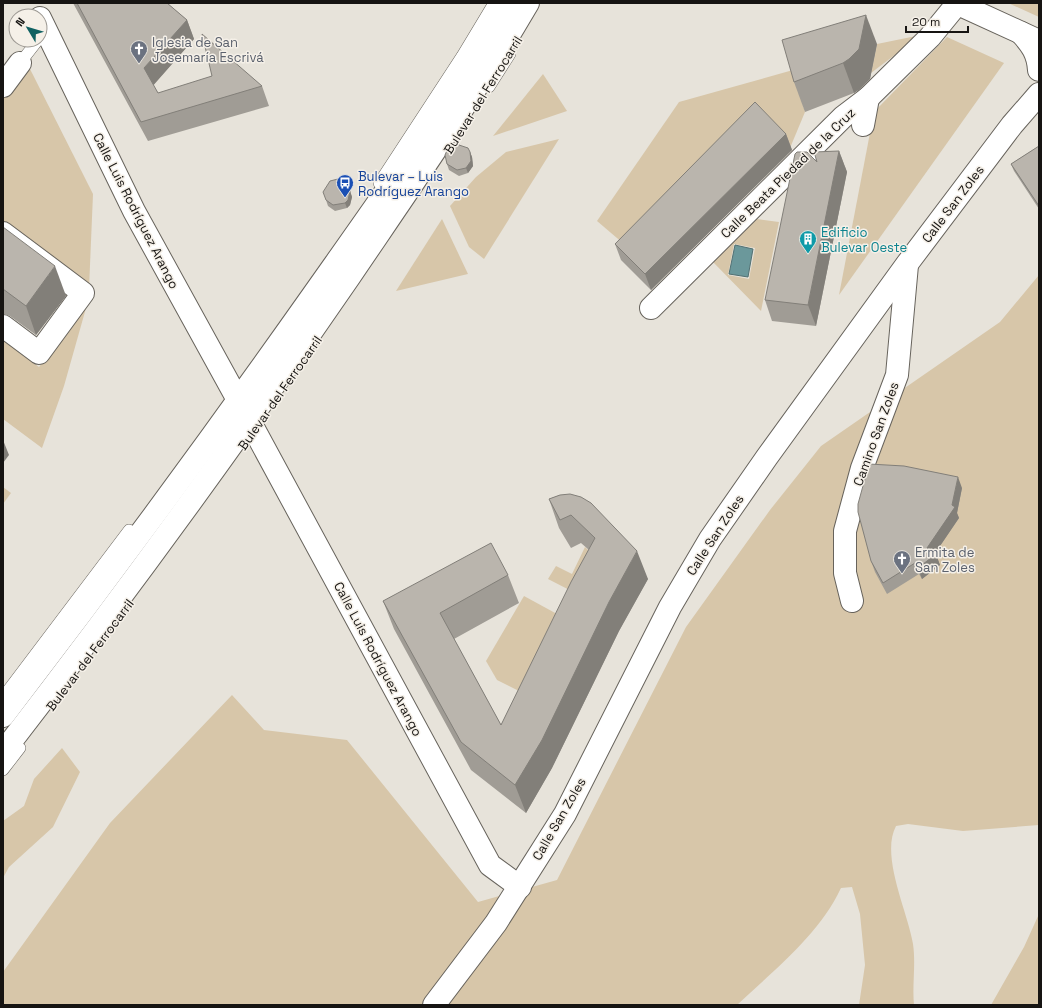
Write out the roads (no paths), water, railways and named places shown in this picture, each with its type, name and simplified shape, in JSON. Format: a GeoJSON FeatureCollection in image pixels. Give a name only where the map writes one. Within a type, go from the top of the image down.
{"type":"FeatureCollection","features":[{"type":"Feature","properties":{"kind":"street","name":"Bulevar del Ferrocarril"},"geometry":{"type":"LineString","coordinates":[[3,716],[119,564],[236,395],[420,141],[478,53],[507,3]]}},
{"type":"Feature","properties":{"kind":"street","name":"Bulevar del Ferrocarril"},"geometry":{"type":"LineString","coordinates":[[3,752],[252,425],[429,160],[491,65],[528,3]]}},
{"type":"Feature","properties":{"kind":"street"},"geometry":{"type":"LineString","coordinates":[[956,3],[1030,37],[1038,57],[1039,71],[1037,96]]}},
{"type":"Feature","properties":{"kind":"street","name":"Calle Beata Piedad de la Cruz"},"geometry":{"type":"LineString","coordinates":[[651,308],[843,117],[868,98],[930,37],[956,3]]}},
{"type":"Feature","properties":{"kind":"street","name":"Calle Luis Rodríguez Arango"},"geometry":{"type":"LineString","coordinates":[[48,44],[134,211],[236,395]]}},
{"type":"Feature","properties":{"kind":"street"},"geometry":{"type":"LineString","coordinates":[[3,86],[20,64]]}},
{"type":"Feature","properties":{"kind":"street","name":"Calle San Zoles"},"geometry":{"type":"LineString","coordinates":[[434,1005],[496,923],[565,814],[670,607],[710,539],[767,457],[907,264],[1037,96]]}},
{"type":"Feature","properties":{"kind":"street"},"geometry":{"type":"LineString","coordinates":[[863,125],[868,98]]}},
{"type":"Feature","properties":{"kind":"street"},"geometry":{"type":"LineString","coordinates":[[3,233],[84,293],[39,353],[3,326]]}},
{"type":"Feature","properties":{"kind":"street","name":"Camino San Zoles"},"geometry":{"type":"LineString","coordinates":[[852,602],[845,573],[844,530],[862,468],[897,375],[907,264]]}},
{"type":"Feature","properties":{"kind":"street","name":"Calle Luis Rodríguez Arango"},"geometry":{"type":"LineString","coordinates":[[252,425],[490,865],[520,887]]}},
{"type":"Feature","properties":{"kind":"lane","name":"Bulevar del Ferrocarril"},"geometry":{"type":"LineString","coordinates":[[3,697],[110,556],[236,395],[370,197],[462,56],[494,3]]}},
{"type":"Feature","properties":{"kind":"lane","name":"Bulevar del Ferrocarril"},"geometry":{"type":"LineString","coordinates":[[3,770],[119,617],[252,425],[443,158],[500,70],[540,3]]}},
{"type":"Feature","properties":{"kind":"lane"},"geometry":{"type":"LineString","coordinates":[[20,64],[29,48]]}},
{"type":"Feature","properties":{"kind":"water"},"geometry":{"type":"Polygon","coordinates":[[[735,245],[753,249],[748,277],[729,274],[735,245]]]}},
{"type":"Feature","properties":{"kind":"place","name":"Iglesia de San Josemaría Escrivá"},"geometry":{"type":"Point","coordinates":[139,64]}},
{"type":"Feature","properties":{"kind":"place","name":"Bulevar – Luis Rodríguez Arango"},"geometry":{"type":"Point","coordinates":[345,198]}},
{"type":"Feature","properties":{"kind":"place","name":"Edificio Bulevar Oeste"},"geometry":{"type":"Point","coordinates":[808,254]}},
{"type":"Feature","properties":{"kind":"place","name":"Ermita de San Zoles"},"geometry":{"type":"Point","coordinates":[902,574]}}]}
